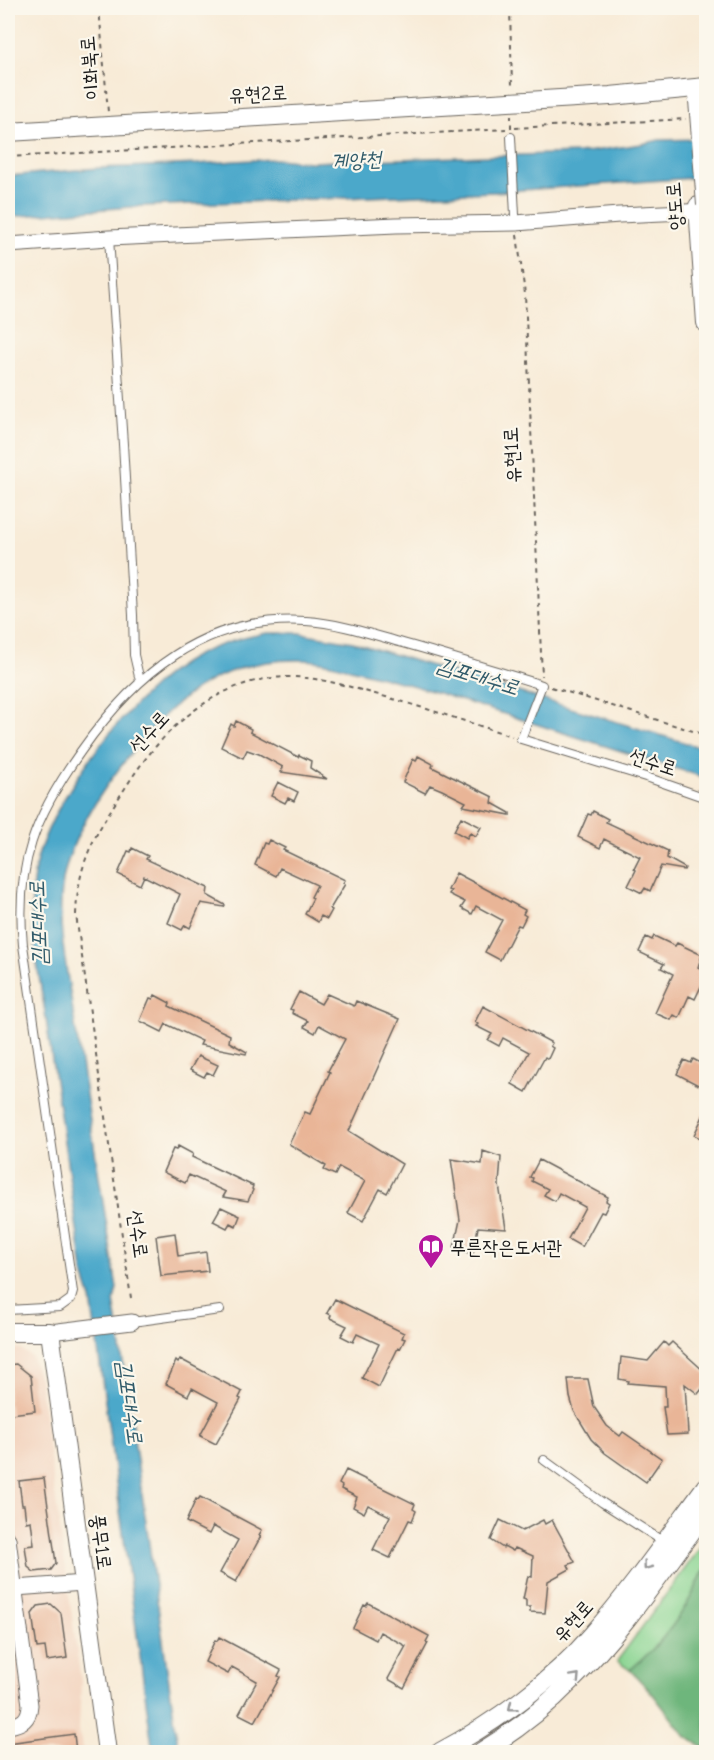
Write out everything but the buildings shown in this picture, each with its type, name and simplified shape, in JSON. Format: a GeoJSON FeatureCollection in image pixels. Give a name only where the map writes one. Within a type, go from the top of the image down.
{"type":"FeatureCollection","features":[{"type":"Feature","properties":{"kind":"street","name":"유현2로"},"geometry":{"type":"LineString","coordinates":[[8,132],[610,96],[697,97]]}},
{"type":"Feature","properties":{"kind":"street","name":"양도로"},"geometry":{"type":"LineString","coordinates":[[697,97],[706,322]]}},
{"type":"Feature","properties":{"kind":"street"},"geometry":{"type":"LineString","coordinates":[[8,245],[109,238],[703,211]]}},
{"type":"Feature","properties":{"kind":"street"},"geometry":{"type":"LineString","coordinates":[[8,1338],[132,1322]]}},
{"type":"Feature","properties":{"kind":"street"},"geometry":{"type":"LineString","coordinates":[[8,1332],[51,1334]]}},
{"type":"Feature","properties":{"kind":"street","name":"풍무1로"},"geometry":{"type":"LineString","coordinates":[[51,1334],[49,1362],[54,1408],[107,1752]]}},
{"type":"Feature","properties":{"kind":"street","name":"유현로"},"geometry":{"type":"LineString","coordinates":[[481,1752],[524,1723],[573,1680],[606,1643],[671,1547],[706,1486]]}},
{"type":"Feature","properties":{"kind":"street","name":"유현로"},"geometry":{"type":"LineString","coordinates":[[440,1752],[506,1712],[565,1662],[592,1636],[671,1547],[706,1512]]}},
{"type":"Feature","properties":{"kind":"street"},"geometry":{"type":"LineString","coordinates":[[8,1539],[30,1705],[30,1715],[25,1721],[18,1725],[8,1726]]}},
{"type":"Feature","properties":{"kind":"street"},"geometry":{"type":"LineString","coordinates":[[15,1588],[81,1582]]}},
{"type":"Feature","properties":{"kind":"street","name":"풍무1로"},"geometry":{"type":"LineString","coordinates":[[81,1582],[101,1752]]}},
{"type":"Feature","properties":{"kind":"lane"},"geometry":{"type":"LineString","coordinates":[[511,137],[515,219]]}},
{"type":"Feature","properties":{"kind":"lane"},"geometry":{"type":"LineString","coordinates":[[109,238],[134,655],[140,681]]}},
{"type":"Feature","properties":{"kind":"lane"},"geometry":{"type":"LineString","coordinates":[[8,1311],[60,1307],[71,1299],[73,1292],[22,945],[20,908],[24,869],[30,844],[56,790],[96,729],[115,706],[140,681],[180,652],[213,634],[247,624],[305,621],[351,628],[542,685],[521,739]]}},
{"type":"Feature","properties":{"kind":"lane","name":"선수로"},"geometry":{"type":"LineString","coordinates":[[521,739],[652,778],[706,798]]}},
{"type":"Feature","properties":{"kind":"lane"},"geometry":{"type":"LineString","coordinates":[[132,1322],[220,1310]]}},
{"type":"Feature","properties":{"kind":"lane"},"geometry":{"type":"LineString","coordinates":[[544,1460],[603,1503],[671,1547]]}},
{"type":"Feature","properties":{"kind":"path","name":"이화북로"},"geometry":{"type":"LineString","coordinates":[[99,8],[109,126]]}},
{"type":"Feature","properties":{"kind":"path"},"geometry":{"type":"LineString","coordinates":[[510,8],[511,128]]}},
{"type":"Feature","properties":{"kind":"path"},"geometry":{"type":"LineString","coordinates":[[8,158],[511,128],[697,97]]}},
{"type":"Feature","properties":{"kind":"path","name":"유현1로"},"geometry":{"type":"LineString","coordinates":[[515,219],[525,294],[542,685]]}},
{"type":"Feature","properties":{"kind":"path","name":"선수로"},"geometry":{"type":"LineString","coordinates":[[131,1298],[76,915],[77,889],[88,847],[100,825],[135,774],[168,733],[201,705],[234,687],[280,678],[304,678],[339,684],[521,739]]}},
{"type":"Feature","properties":{"kind":"path"},"geometry":{"type":"LineString","coordinates":[[542,685],[706,735]]}},
{"type":"Feature","properties":{"kind":"shaded area"},"geometry":{"type":"Polygon","coordinates":[[[8,1348],[20,1349],[32,1357],[39,1379],[81,1681],[79,1730],[83,1752],[8,1752],[8,1348]]]}},
{"type":"Feature","properties":{"kind":"green space"},"geometry":{"type":"Polygon","coordinates":[[[706,1540],[706,1569],[689,1600],[663,1638],[630,1670],[617,1661],[706,1540]]]}},
{"type":"Feature","properties":{"kind":"green space"},"geometry":{"type":"Polygon","coordinates":[[[706,1569],[706,1749],[685,1736],[652,1693],[630,1670],[663,1638],[681,1613],[706,1569]]]}},
{"type":"Feature","properties":{"kind":"water"},"geometry":{"type":"Polygon","coordinates":[[[701,139],[706,177],[494,192],[144,206],[8,217],[8,176],[99,168],[274,159],[311,162],[579,153],[659,140],[701,139]]]}},
{"type":"Feature","properties":{"kind":"water","name":"김포대수로"},"geometry":{"type":"Polygon","coordinates":[[[268,633],[300,633],[353,642],[706,749],[706,778],[395,681],[335,665],[302,660],[256,664],[215,678],[197,689],[179,702],[147,734],[98,798],[79,834],[65,871],[61,924],[78,1047],[117,1288],[114,1300],[179,1752],[153,1752],[91,1299],[84,1277],[34,945],[33,884],[41,846],[59,808],[82,770],[120,721],[153,687],[185,662],[222,644],[268,633]]]}},
{"type":"Feature","properties":{"kind":"place","name":"푸른작은도서관"},"geometry":{"type":"Point","coordinates":[431,1270]}},
{"type":"Feature","properties":{"kind":"water label","name":"계양천"},"geometry":{"type":"Point","coordinates":[356,160]}}]}
